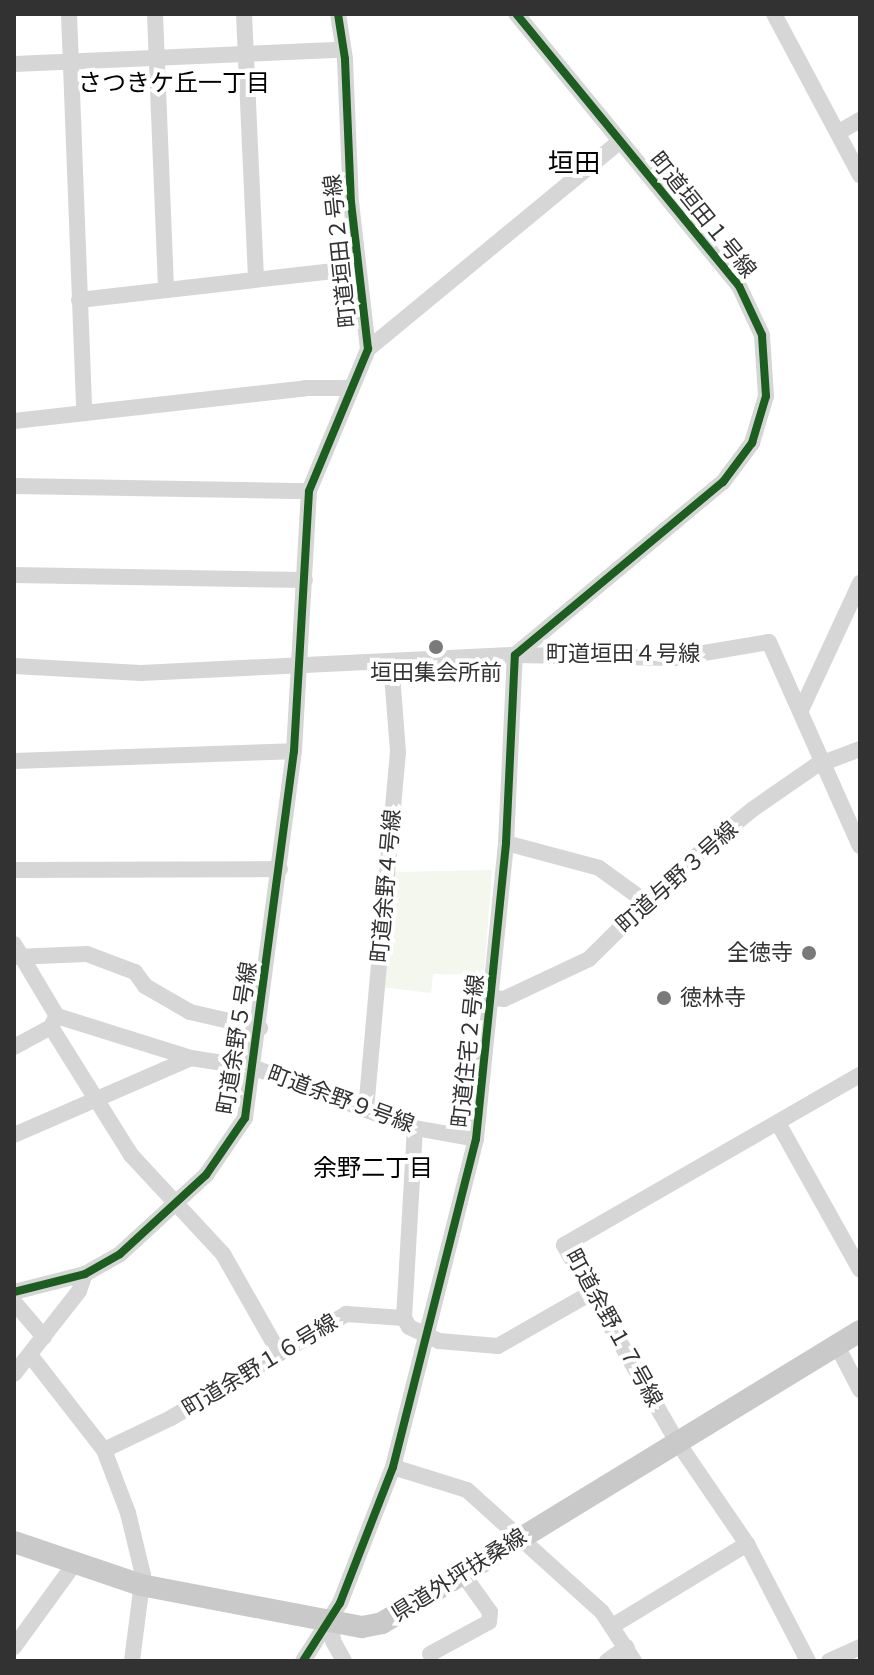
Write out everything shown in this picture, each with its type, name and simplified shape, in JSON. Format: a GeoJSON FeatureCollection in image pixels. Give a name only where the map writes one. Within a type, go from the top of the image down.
{"type":"FeatureCollection","features":[{"type":"Feature","properties":{"kind":"main road","name":"県道外坪扶桑線"},"geometry":{"type":"LineString","coordinates":[[14,1542],[141,1585],[362,1627],[382,1623],[676,1440],[860,1331]]}},
{"type":"Feature","properties":{"kind":"street"},"geometry":{"type":"LineString","coordinates":[[69,14],[84,412]]}},
{"type":"Feature","properties":{"kind":"street"},"geometry":{"type":"LineString","coordinates":[[155,14],[166,290]]}},
{"type":"Feature","properties":{"kind":"street"},"geometry":{"type":"LineString","coordinates":[[244,14],[256,280]]}},
{"type":"Feature","properties":{"kind":"street","name":"町道垣田２号線"},"geometry":{"type":"LineString","coordinates":[[302,666],[309,491],[368,349],[358,268],[345,59],[340,50],[338,14]]}},
{"type":"Feature","properties":{"kind":"street","name":"町道垣田１号線"},"geometry":{"type":"LineString","coordinates":[[515,655],[723,482],[739,464],[762,420],[765,353],[750,303],[516,14]]}},
{"type":"Feature","properties":{"kind":"street"},"geometry":{"type":"LineString","coordinates":[[774,14],[860,175]]}},
{"type":"Feature","properties":{"kind":"street"},"geometry":{"type":"LineString","coordinates":[[14,64],[340,50]]}},
{"type":"Feature","properties":{"kind":"street"},"geometry":{"type":"LineString","coordinates":[[839,132],[860,120]]}},
{"type":"Feature","properties":{"kind":"street"},"geometry":{"type":"LineString","coordinates":[[368,349],[620,141]]}},
{"type":"Feature","properties":{"kind":"street"},"geometry":{"type":"LineString","coordinates":[[79,300],[358,268]]}},
{"type":"Feature","properties":{"kind":"street"},"geometry":{"type":"LineString","coordinates":[[14,421],[306,388],[350,388]]}},
{"type":"Feature","properties":{"kind":"street"},"geometry":{"type":"LineString","coordinates":[[14,486],[309,491]]}},
{"type":"Feature","properties":{"kind":"street"},"geometry":{"type":"LineString","coordinates":[[14,575],[305,580]]}},
{"type":"Feature","properties":{"kind":"street"},"geometry":{"type":"LineString","coordinates":[[802,708],[859,593]]}},
{"type":"Feature","properties":{"kind":"street","name":"町道垣田４号線"},"geometry":{"type":"LineString","coordinates":[[14,666],[141,673],[515,655],[674,658],[769,642],[802,708],[824,763],[855,822],[860,846]]}},
{"type":"Feature","properties":{"kind":"street","name":"町道住宅２号線"},"geometry":{"type":"LineString","coordinates":[[303,1661],[331,1621],[393,1467],[431,1334],[476,1139],[493,998],[506,843],[515,655]]}},
{"type":"Feature","properties":{"kind":"street","name":"町道余野４号線"},"geometry":{"type":"LineString","coordinates":[[366,1110],[398,752],[391,662]]}},
{"type":"Feature","properties":{"kind":"street","name":"町道余野５号線"},"geometry":{"type":"LineString","coordinates":[[14,1292],[85,1274],[120,1254],[179,1203],[231,1145],[245,1118],[255,1068],[302,666]]}},
{"type":"Feature","properties":{"kind":"street","name":"町道与野３号線"},"geometry":{"type":"LineString","coordinates":[[493,998],[504,999],[589,959],[646,902],[753,809],[824,763],[860,749]]}},
{"type":"Feature","properties":{"kind":"street"},"geometry":{"type":"LineString","coordinates":[[14,761],[294,751]]}},
{"type":"Feature","properties":{"kind":"street"},"geometry":{"type":"LineString","coordinates":[[506,843],[599,868],[646,902]]}},
{"type":"Feature","properties":{"kind":"street"},"geometry":{"type":"LineString","coordinates":[[14,870],[280,869]]}},
{"type":"Feature","properties":{"kind":"street"},"geometry":{"type":"LineString","coordinates":[[260,1028],[190,1012],[145,986],[135,972],[87,954],[16,954],[96,1099],[131,1155],[179,1203],[223,1254],[278,1351]]}},
{"type":"Feature","properties":{"kind":"street"},"geometry":{"type":"LineString","coordinates":[[14,1047],[54,1021]]}},
{"type":"Feature","properties":{"kind":"street","name":"町道余野９号線"},"geometry":{"type":"LineString","coordinates":[[54,1021],[191,1058],[255,1068],[415,1128],[476,1139]]}},
{"type":"Feature","properties":{"kind":"street"},"geometry":{"type":"LineString","coordinates":[[14,1135],[191,1058]]}},
{"type":"Feature","properties":{"kind":"street","name":"町道余野１７号線"},"geometry":{"type":"LineString","coordinates":[[808,1661],[747,1544],[676,1440],[564,1245],[860,1075]]}},
{"type":"Feature","properties":{"kind":"street"},"geometry":{"type":"LineString","coordinates":[[778,1123],[860,1270]]}},
{"type":"Feature","properties":{"kind":"street"},"geometry":{"type":"LineString","coordinates":[[404,1318],[415,1128]]}},
{"type":"Feature","properties":{"kind":"street"},"geometry":{"type":"LineString","coordinates":[[14,1374],[79,1291],[85,1274]]}},
{"type":"Feature","properties":{"kind":"street","name":"町道余野１６号線"},"geometry":{"type":"LineString","coordinates":[[104,1450],[171,1418],[278,1351],[346,1314],[404,1318],[409,1327],[469,1347],[503,1345],[591,1293]]}},
{"type":"Feature","properties":{"kind":"street"},"geometry":{"type":"LineString","coordinates":[[14,1302],[44,1337]]}},
{"type":"Feature","properties":{"kind":"street"},"geometry":{"type":"LineString","coordinates":[[836,1344],[860,1390]]}},
{"type":"Feature","properties":{"kind":"street"},"geometry":{"type":"LineString","coordinates":[[30,1355],[104,1450],[128,1513],[141,1585],[132,1661]]}},
{"type":"Feature","properties":{"kind":"street"},"geometry":{"type":"LineString","coordinates":[[393,1467],[467,1490],[520,1538],[614,1625],[630,1654],[607,1661]]}},
{"type":"Feature","properties":{"kind":"street"},"geometry":{"type":"LineString","coordinates":[[614,1625],[747,1544]]}},
{"type":"Feature","properties":{"kind":"street"},"geometry":{"type":"LineString","coordinates":[[14,1647],[75,1563]]}},
{"type":"Feature","properties":{"kind":"street"},"geometry":{"type":"LineString","coordinates":[[430,1654],[489,1622],[490,1612],[462,1573]]}},
{"type":"Feature","properties":{"kind":"street"},"geometry":{"type":"LineString","coordinates":[[331,1621],[333,1641],[344,1661]]}},
{"type":"Feature","properties":{"kind":"street"},"geometry":{"type":"LineString","coordinates":[[829,1661],[860,1647]]}},
{"type":"Feature","properties":{"kind":"shaded area"},"geometry":{"type":"Polygon","coordinates":[[[492,870],[484,975],[433,974],[431,993],[382,987],[394,872],[492,870]]]}},
{"type":"Feature","properties":{"kind":"cycle path"},"geometry":{"type":"LineString","coordinates":[[14,1292],[85,1274],[120,1254],[206,1175],[245,1118],[294,751],[309,491],[368,349],[351,203],[345,59],[338,14]]}},
{"type":"Feature","properties":{"kind":"cycle path"},"geometry":{"type":"LineString","coordinates":[[303,1661],[340,1603],[393,1467],[476,1139],[506,843],[515,655],[723,482],[752,443],[766,396],[762,335],[739,286],[516,14]]}},
{"type":"Feature","properties":{"kind":"place","name":"垣田集会所前"},"geometry":{"type":"Point","coordinates":[436,647]}},
{"type":"Feature","properties":{"kind":"place","name":"全徳寺"},"geometry":{"type":"Point","coordinates":[809,953]}},
{"type":"Feature","properties":{"kind":"place","name":"徳林寺"},"geometry":{"type":"Point","coordinates":[664,998]}},
{"type":"Feature","properties":{"kind":"district","name":"さつきケ丘一丁目"},"geometry":{"type":"Point","coordinates":[174,84]}},
{"type":"Feature","properties":{"kind":"district","name":"垣田"},"geometry":{"type":"Point","coordinates":[574,164]}},
{"type":"Feature","properties":{"kind":"district","name":"余野二丁目"},"geometry":{"type":"Point","coordinates":[373,1169]}}]}
